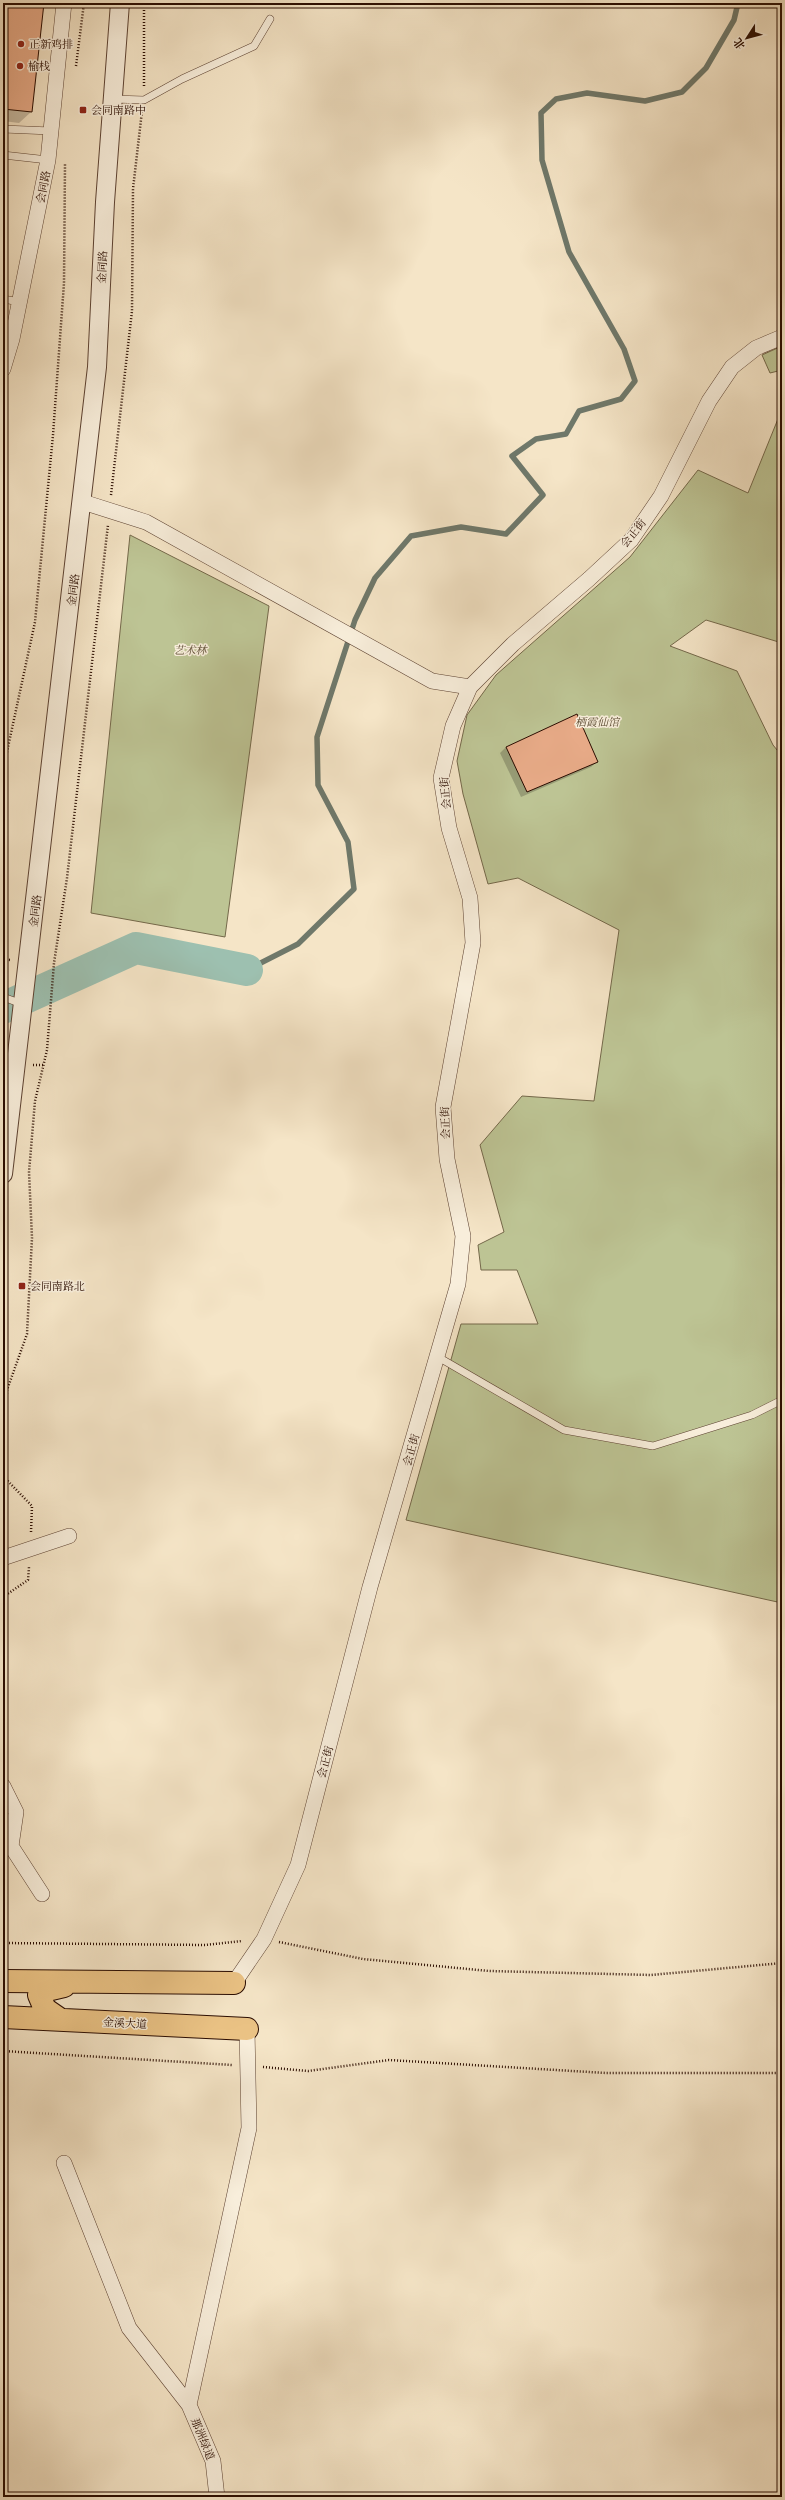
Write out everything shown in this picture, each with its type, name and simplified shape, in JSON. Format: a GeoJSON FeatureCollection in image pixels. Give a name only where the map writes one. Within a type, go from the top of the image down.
{"type":"FeatureCollection","features":[{"type":"Feature","properties":{"kind":"main road"},"geometry":{"type":"LineString","coordinates":[[3,1981],[84,1983],[234,1983]]}},
{"type":"Feature","properties":{"kind":"main road"},"geometry":{"type":"LineString","coordinates":[[61,2020],[45,2008],[39,1995],[47,1990],[84,1983]]}},
{"type":"Feature","properties":{"kind":"main road","name":"金溪大道"},"geometry":{"type":"LineString","coordinates":[[3,2017],[247,2029]]}},
{"type":"Feature","properties":{"kind":"street","name":"会同路"},"geometry":{"type":"LineString","coordinates":[[3,369],[12,339],[20,302],[48,160],[64,3]]}},
{"type":"Feature","properties":{"kind":"street","name":"金同路"},"geometry":{"type":"LineString","coordinates":[[3,1174],[98,367],[120,3]]}},
{"type":"Feature","properties":{"kind":"street","name":"会正街"},"geometry":{"type":"LineString","coordinates":[[234,1983],[264,1939],[298,1865],[370,1587],[458,1284],[463,1236],[447,1160],[443,1107],[473,943],[470,898],[449,828],[441,778],[453,726],[470,687],[513,644],[589,579],[631,540],[661,496],[709,400],[732,367],[756,348],[782,337]]}},
{"type":"Feature","properties":{"kind":"street"},"geometry":{"type":"LineString","coordinates":[[83,502],[146,522],[432,681],[470,687]]}},
{"type":"Feature","properties":{"kind":"street"},"geometry":{"type":"LineString","coordinates":[[3,1558],[69,1536]]}},
{"type":"Feature","properties":{"kind":"street"},"geometry":{"type":"LineString","coordinates":[[3,1786],[16,1812],[11,1846],[42,1894]]}},
{"type":"Feature","properties":{"kind":"street"},"geometry":{"type":"LineString","coordinates":[[189,2405],[249,2128],[247,2029]]}},
{"type":"Feature","properties":{"kind":"street","name":"那洲绿道"},"geometry":{"type":"LineString","coordinates":[[64,2163],[129,2328],[189,2405],[213,2461],[217,2497]]}},
{"type":"Feature","properties":{"kind":"lane"},"geometry":{"type":"LineString","coordinates":[[113,99],[144,100],[182,79],[254,46],[270,19]]}},
{"type":"Feature","properties":{"kind":"lane"},"geometry":{"type":"LineString","coordinates":[[3,129],[51,131]]}},
{"type":"Feature","properties":{"kind":"lane"},"geometry":{"type":"LineString","coordinates":[[3,155],[48,160]]}},
{"type":"Feature","properties":{"kind":"lane"},"geometry":{"type":"LineString","coordinates":[[3,299],[20,302]]}},
{"type":"Feature","properties":{"kind":"lane"},"geometry":{"type":"LineString","coordinates":[[3,997],[24,1005]]}},
{"type":"Feature","properties":{"kind":"lane"},"geometry":{"type":"LineString","coordinates":[[438,1356],[564,1430],[653,1446],[752,1415],[782,1400]]}},
{"type":"Feature","properties":{"kind":"path"},"geometry":{"type":"LineString","coordinates":[[75,73],[84,3]]}},
{"type":"Feature","properties":{"kind":"path"},"geometry":{"type":"LineString","coordinates":[[3,1597],[28,1580],[32,1506],[3,1476],[7,1390],[27,1334],[32,1238],[29,1172],[34,1101],[47,1050],[54,964],[67,878],[132,311],[134,189],[144,100],[144,3]]}},
{"type":"Feature","properties":{"kind":"path"},"geometry":{"type":"LineString","coordinates":[[3,806],[5,761],[35,622],[53,435],[64,283],[66,156]]}},
{"type":"Feature","properties":{"kind":"path"},"geometry":{"type":"LineString","coordinates":[[3,1943],[205,1945],[264,1939],[363,1959],[489,1971],[651,1975],[782,1963]]}},
{"type":"Feature","properties":{"kind":"path"},"geometry":{"type":"LineString","coordinates":[[3,2051],[308,2070],[389,2060],[606,2073],[782,2073]]}},
{"type":"Feature","properties":{"kind":"green space"},"geometry":{"type":"Polygon","coordinates":[[[782,346],[782,370],[770,373],[762,355],[782,346]]]}},
{"type":"Feature","properties":{"kind":"green space","name":"栖霞仙馆"},"geometry":{"type":"Polygon","coordinates":[[[782,409],[782,643],[706,620],[670,646],[737,671],[773,745],[782,756],[782,1603],[406,1520],[461,1324],[538,1324],[517,1270],[481,1270],[478,1245],[504,1232],[480,1145],[522,1096],[594,1101],[619,930],[518,878],[488,884],[463,794],[457,761],[467,715],[496,675],[630,557],[698,470],[748,493],[782,409]]]}},
{"type":"Feature","properties":{"kind":"green space","name":"艺术林"},"geometry":{"type":"Polygon","coordinates":[[[130,535],[269,606],[225,937],[91,913],[130,535]]]}},
{"type":"Feature","properties":{"kind":"building","name":"榆栈"},"geometry":{"type":"Polygon","coordinates":[[[5,3],[44,3],[32,112],[3,109],[3,24],[5,3]]]}},
{"type":"Feature","properties":{"kind":"building"},"geometry":{"type":"Polygon","coordinates":[[[577,714],[598,762],[527,792],[506,747],[577,714]]]}},
{"type":"Feature","properties":{"kind":"waterway"},"geometry":{"type":"LineString","coordinates":[[247,970],[298,944],[354,889],[348,842],[318,785],[317,737],[355,620],[375,578],[411,536],[461,527],[506,534],[543,495],[512,456],[536,439],[566,434],[579,411],[621,399],[635,381],[624,349],[569,252],[542,160],[541,113],[556,99],[587,93],[645,101],[682,92],[706,68],[734,20],[738,3]]}},
{"type":"Feature","properties":{"kind":"waterway"},"geometry":{"type":"LineString","coordinates":[[3,1008],[136,948],[247,970]]}},
{"type":"Feature","properties":{"kind":"place","name":"正新鸡排"},"geometry":{"type":"Point","coordinates":[21,44]}},
{"type":"Feature","properties":{"kind":"place","name":"榆栈"},"geometry":{"type":"Point","coordinates":[20,66]}},
{"type":"Feature","properties":{"kind":"place","name":"会同南路中"},"geometry":{"type":"Point","coordinates":[83,110]}},
{"type":"Feature","properties":{"kind":"place","name":"会同南路北"},"geometry":{"type":"Point","coordinates":[22,1286]}}]}
